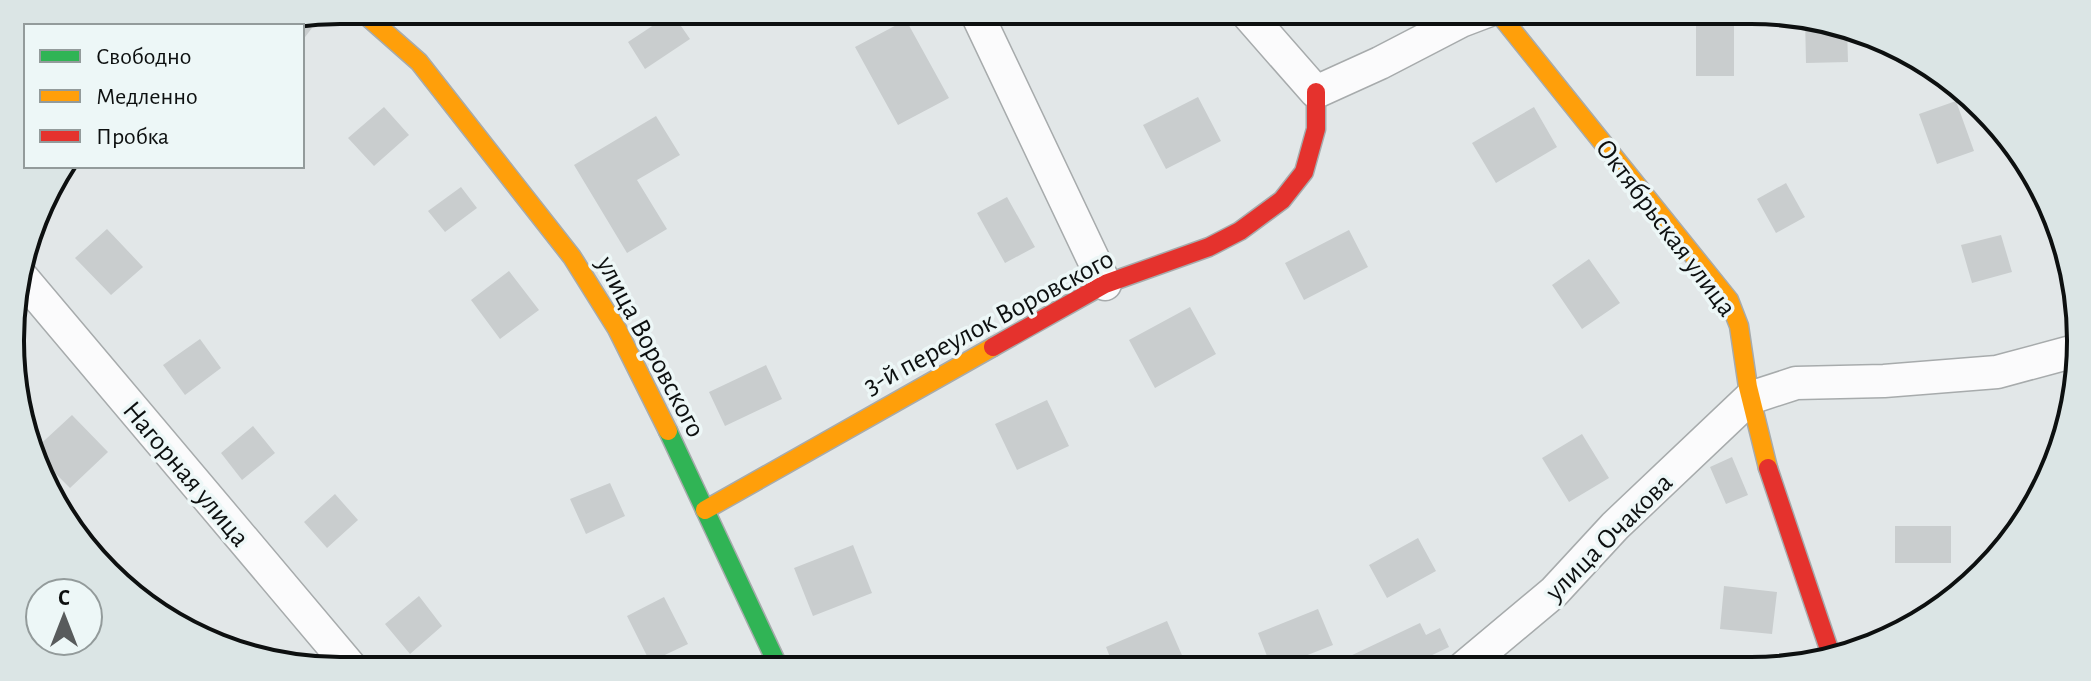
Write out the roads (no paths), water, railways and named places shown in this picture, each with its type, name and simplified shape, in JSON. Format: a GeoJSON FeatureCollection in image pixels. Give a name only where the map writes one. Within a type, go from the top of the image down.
{"type":"FeatureCollection","features":[{"type":"Feature","properties":{"kind":"street","name":"улица Воровского"},"geometry":{"type":"LineString","coordinates":[[376,24],[419,62],[572,257],[617,329],[774,657]]}},
{"type":"Feature","properties":{"kind":"street"},"geometry":{"type":"LineString","coordinates":[[982,24],[1105,284]]}},
{"type":"Feature","properties":{"kind":"street"},"geometry":{"type":"LineString","coordinates":[[1256,24],[1316,92],[1455,24]]}},
{"type":"Feature","properties":{"kind":"street","name":"Октябрьская улица"},"geometry":{"type":"LineString","coordinates":[[1504,24],[1729,300],[1740,322],[1750,398],[1793,550],[1828,647]]}},
{"type":"Feature","properties":{"kind":"street","name":"3-й переулок Воровского"},"geometry":{"type":"LineString","coordinates":[[705,510],[1105,284],[1209,247],[1240,231],[1282,200],[1304,172],[1316,129],[1316,92]]}},
{"type":"Feature","properties":{"kind":"street","name":"Нагорная улица"},"geometry":{"type":"LineString","coordinates":[[29,286],[342,657]]}},
{"type":"Feature","properties":{"kind":"street"},"geometry":{"type":"LineString","coordinates":[[1750,398],[1796,383],[1884,381],[1997,372],[2066,353]]}},
{"type":"Feature","properties":{"kind":"street","name":"улица Очакова"},"geometry":{"type":"LineString","coordinates":[[1476,657],[1554,592],[1615,526],[1750,398]]}}]}
